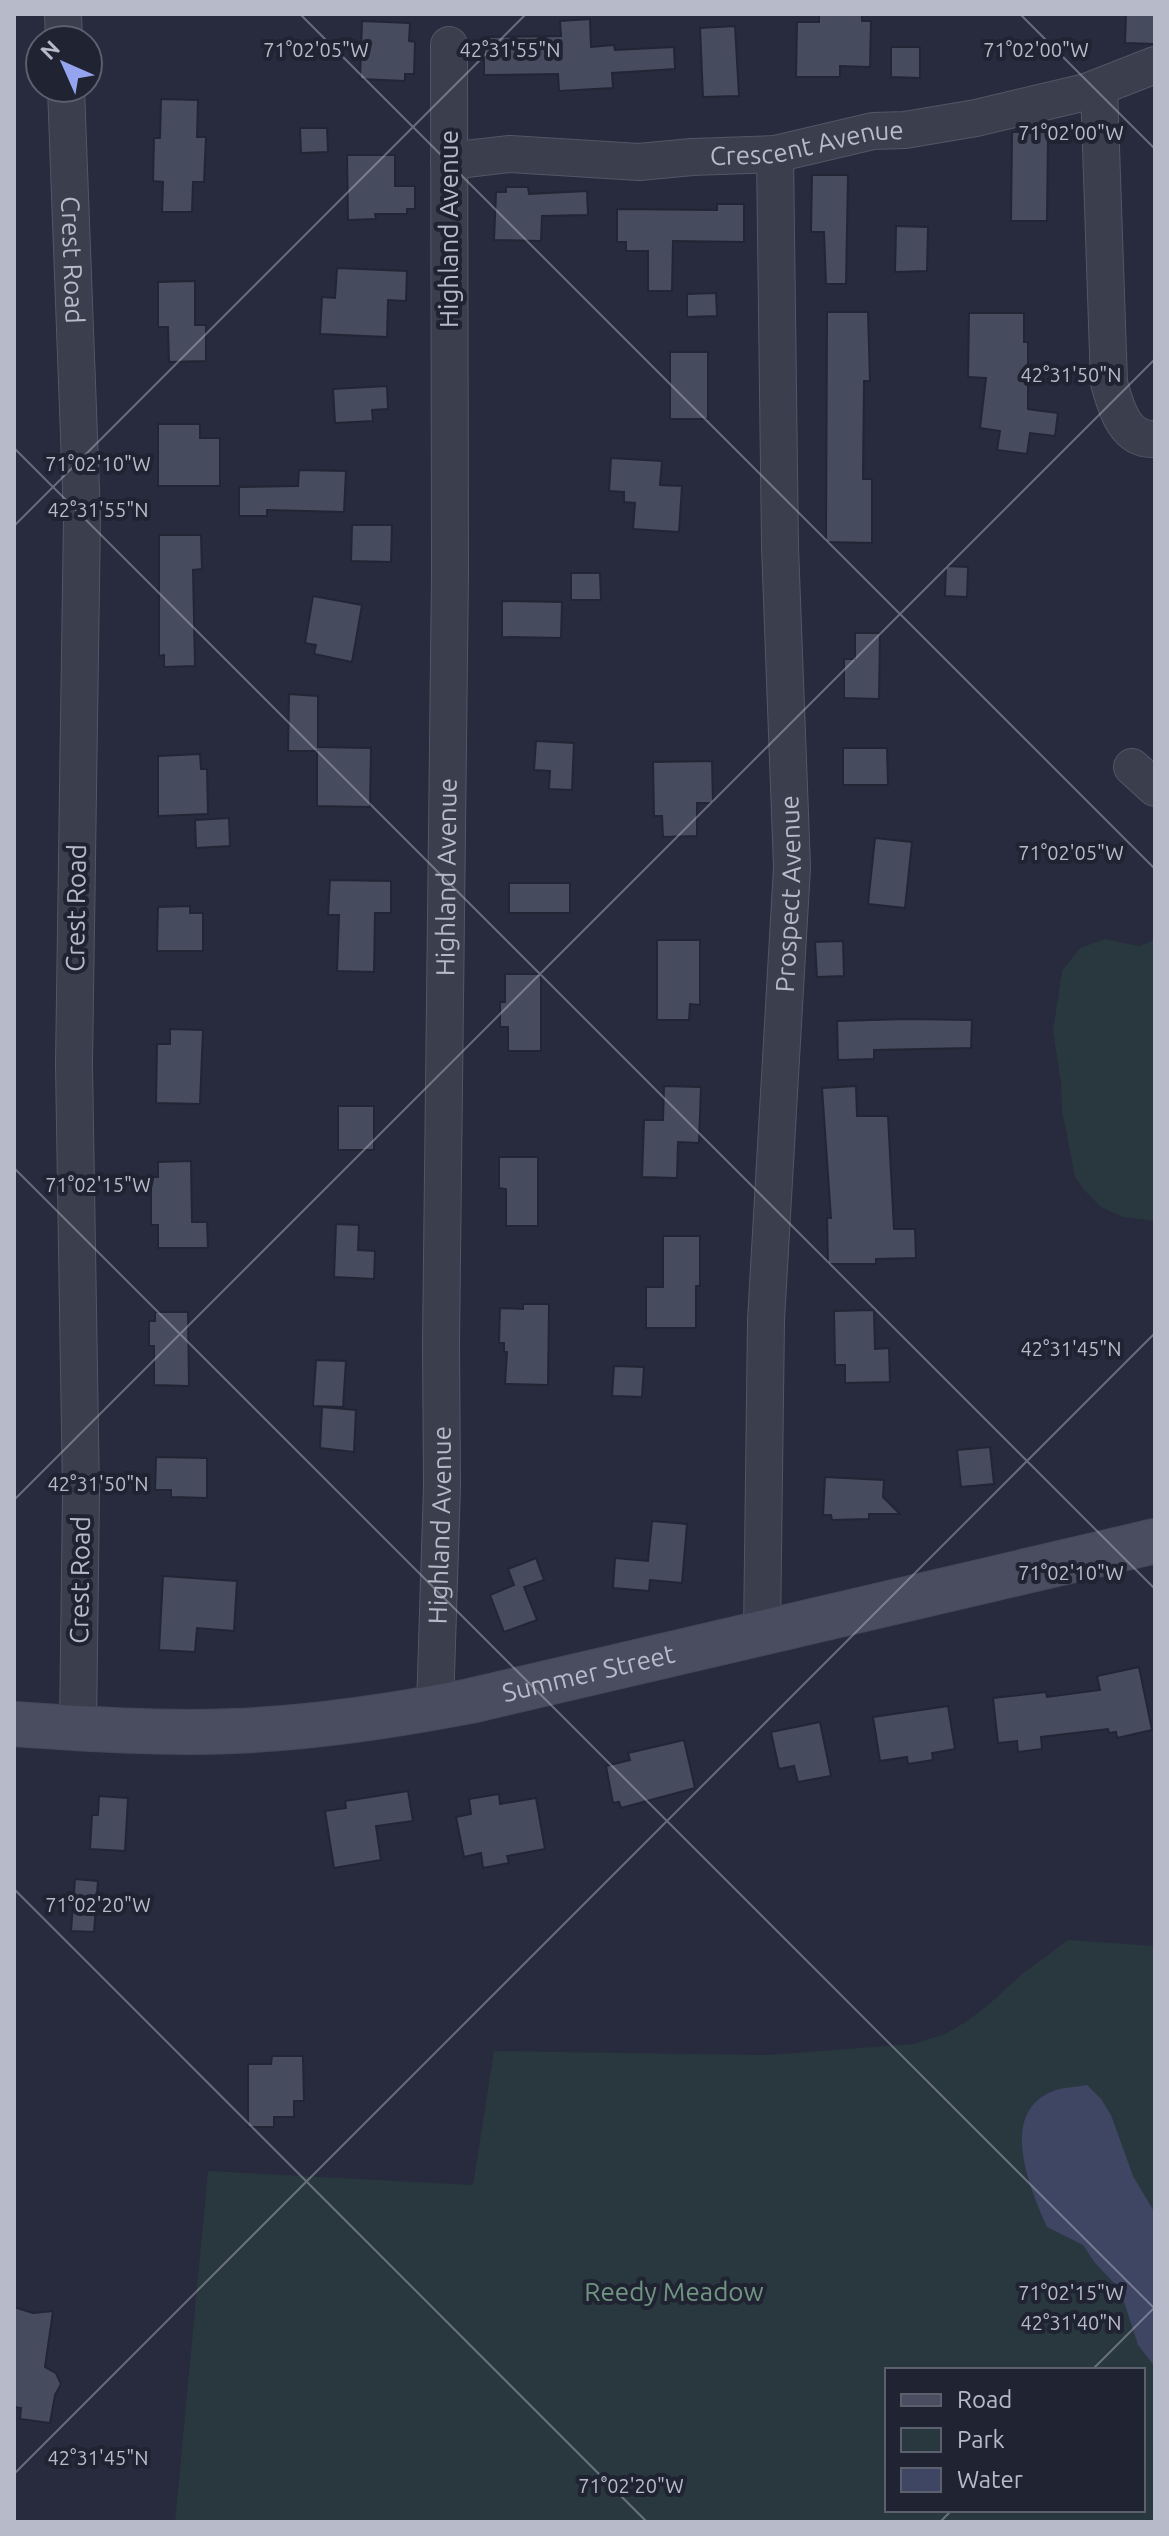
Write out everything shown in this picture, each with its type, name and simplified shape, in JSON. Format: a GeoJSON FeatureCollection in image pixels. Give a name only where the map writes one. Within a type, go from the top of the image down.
{"type":"FeatureCollection","features":[{"type":"Feature","properties":{"kind":"main road","name":"Summer Street"},"geometry":{"type":"LineString","coordinates":[[14,1724],[234,1731],[349,1721],[435,1707],[1155,1541]]}},
{"type":"Feature","properties":{"kind":"street","name":"Highland Avenue"},"geometry":{"type":"LineString","coordinates":[[435,1707],[442,1486],[450,573],[449,45]]}},
{"type":"Feature","properties":{"kind":"street","name":"Crescent Avenue"},"geometry":{"type":"LineString","coordinates":[[449,161],[510,154],[639,162],[775,154],[873,131],[905,130],[976,118],[1099,88],[1155,65]]}},
{"type":"Feature","properties":{"kind":"street"},"geometry":{"type":"LineString","coordinates":[[1099,88],[1109,383],[1118,414],[1130,431],[1149,440],[1155,439]]}},
{"type":"Feature","properties":{"kind":"street","name":"Crest Road"},"geometry":{"type":"LineString","coordinates":[[67,104],[82,517],[74,1064],[81,1493],[78,1728]]}},
{"type":"Feature","properties":{"kind":"street","name":"Prospect Avenue"},"geometry":{"type":"LineString","coordinates":[[762,1633],[766,1320],[792,867],[780,547],[775,154]]}},
{"type":"Feature","properties":{"kind":"green space"},"geometry":{"type":"Polygon","coordinates":[[[1155,937],[1155,1221],[1123,1217],[1101,1207],[1075,1177],[1062,1110],[1053,1031],[1062,971],[1080,948],[1105,939],[1139,946],[1155,937]]]}},
{"type":"Feature","properties":{"kind":"green space","name":"Reedy Meadow"},"geometry":{"type":"Polygon","coordinates":[[[1068,1940],[1155,1946],[1155,2522],[175,2522],[208,2171],[473,2185],[494,2051],[768,2055],[913,2044],[945,2034],[987,2006],[1022,1974],[1068,1940]]]}},
{"type":"Feature","properties":{"kind":"water"},"geometry":{"type":"Polygon","coordinates":[[[1087,2085],[1111,2115],[1133,2176],[1155,2213],[1155,2367],[1138,2345],[1120,2289],[1095,2263],[1083,2245],[1047,2227],[1027,2172],[1022,2132],[1027,2114],[1038,2100],[1056,2090],[1087,2085]]]}},
{"type":"Feature","properties":{"kind":"building"},"geometry":{"type":"Polygon","coordinates":[[[819,14],[862,14],[862,21],[871,21],[870,67],[840,66],[840,77],[796,77],[797,22],[819,22],[819,14]]]}},
{"type":"Feature","properties":{"kind":"building"},"geometry":{"type":"Polygon","coordinates":[[[1126,14],[1155,14],[1155,44],[1125,43],[1126,14]]]}},
{"type":"Feature","properties":{"kind":"building"},"geometry":{"type":"Polygon","coordinates":[[[590,19],[591,47],[614,45],[615,50],[674,47],[675,69],[612,73],[613,88],[559,91],[558,74],[484,75],[484,37],[561,36],[560,21],[590,19]]]}},
{"type":"Feature","properties":{"kind":"building"},"geometry":{"type":"Polygon","coordinates":[[[362,21],[410,23],[409,41],[415,42],[414,74],[405,74],[405,81],[360,79],[362,21]]]}},
{"type":"Feature","properties":{"kind":"building"},"geometry":{"type":"Polygon","coordinates":[[[735,26],[739,96],[703,97],[700,28],[735,26]]]}},
{"type":"Feature","properties":{"kind":"building"},"geometry":{"type":"Polygon","coordinates":[[[891,47],[920,47],[920,78],[891,77],[891,47]]]}},
{"type":"Feature","properties":{"kind":"building"},"geometry":{"type":"Polygon","coordinates":[[[161,99],[198,100],[197,137],[206,137],[204,182],[193,182],[192,212],[162,212],[163,182],[153,181],[154,138],[160,138],[161,99]]]}},
{"type":"Feature","properties":{"kind":"building"},"geometry":{"type":"Polygon","coordinates":[[[300,128],[327,128],[328,152],[301,153],[300,128]]]}},
{"type":"Feature","properties":{"kind":"building"},"geometry":{"type":"Polygon","coordinates":[[[1012,132],[1048,132],[1047,221],[1011,221],[1012,132]]]}},
{"type":"Feature","properties":{"kind":"building"},"geometry":{"type":"Polygon","coordinates":[[[347,155],[395,155],[395,186],[415,186],[415,209],[407,209],[407,214],[375,214],[376,219],[348,220],[347,155]]]}},
{"type":"Feature","properties":{"kind":"building"},"geometry":{"type":"Polygon","coordinates":[[[812,175],[848,175],[846,284],[826,284],[824,232],[811,232],[812,175]]]}},
{"type":"Feature","properties":{"kind":"building"},"geometry":{"type":"Polygon","coordinates":[[[506,187],[528,187],[529,194],[587,191],[588,215],[542,216],[541,241],[494,240],[496,192],[506,192],[506,187]]]}},
{"type":"Feature","properties":{"kind":"building"},"geometry":{"type":"Polygon","coordinates":[[[717,204],[744,204],[744,242],[673,241],[672,291],[648,291],[648,251],[626,251],[626,242],[617,242],[617,209],[717,210],[717,204]]]}},
{"type":"Feature","properties":{"kind":"building"},"geometry":{"type":"Polygon","coordinates":[[[896,226],[928,227],[927,271],[895,272],[896,226]]]}},
{"type":"Feature","properties":{"kind":"building"},"geometry":{"type":"Polygon","coordinates":[[[337,268],[407,271],[406,301],[388,300],[387,337],[320,334],[322,297],[335,298],[337,268]]]}},
{"type":"Feature","properties":{"kind":"building"},"geometry":{"type":"Polygon","coordinates":[[[195,281],[195,325],[206,325],[206,361],[169,362],[168,327],[158,327],[158,282],[195,281]]]}},
{"type":"Feature","properties":{"kind":"building"},"geometry":{"type":"Polygon","coordinates":[[[716,293],[717,316],[687,317],[687,294],[716,293]]]}},
{"type":"Feature","properties":{"kind":"building"},"geometry":{"type":"Polygon","coordinates":[[[827,312],[868,312],[870,381],[864,381],[863,479],[872,479],[872,543],[826,542],[827,312]]]}},
{"type":"Feature","properties":{"kind":"building"},"geometry":{"type":"Polygon","coordinates":[[[969,313],[1024,313],[1024,342],[1028,342],[1028,409],[1058,413],[1055,436],[1030,433],[1027,454],[997,450],[1000,431],[980,428],[986,378],[968,377],[969,313]]]}},
{"type":"Feature","properties":{"kind":"building"},"geometry":{"type":"Polygon","coordinates":[[[670,352],[708,352],[708,419],[670,419],[670,352]]]}},
{"type":"Feature","properties":{"kind":"building"},"geometry":{"type":"Polygon","coordinates":[[[387,386],[388,409],[372,410],[373,421],[335,423],[333,389],[387,386]]]}},
{"type":"Feature","properties":{"kind":"building"},"geometry":{"type":"Polygon","coordinates":[[[158,424],[200,424],[200,438],[220,438],[220,486],[158,486],[158,424]]]}},
{"type":"Feature","properties":{"kind":"building"},"geometry":{"type":"Polygon","coordinates":[[[611,458],[662,461],[660,485],[682,486],[679,532],[633,529],[635,503],[624,502],[624,492],[609,491],[611,458]]]}},
{"type":"Feature","properties":{"kind":"building"},"geometry":{"type":"Polygon","coordinates":[[[299,470],[346,471],[344,512],[267,510],[267,516],[239,516],[239,487],[298,486],[299,470]]]}},
{"type":"Feature","properties":{"kind":"building"},"geometry":{"type":"Polygon","coordinates":[[[352,525],[392,525],[391,562],[351,561],[352,525]]]}},
{"type":"Feature","properties":{"kind":"building"},"geometry":{"type":"Polygon","coordinates":[[[159,535],[201,535],[202,569],[193,570],[195,666],[164,667],[164,655],[159,656],[159,535]]]}},
{"type":"Feature","properties":{"kind":"building"},"geometry":{"type":"Polygon","coordinates":[[[946,566],[968,567],[967,597],[945,596],[946,566]]]}},
{"type":"Feature","properties":{"kind":"building"},"geometry":{"type":"Polygon","coordinates":[[[571,573],[600,573],[601,600],[571,600],[571,573]]]}},
{"type":"Feature","properties":{"kind":"building"},"geometry":{"type":"Polygon","coordinates":[[[313,596],[362,605],[352,662],[314,654],[316,645],[305,643],[313,596]]]}},
{"type":"Feature","properties":{"kind":"building"},"geometry":{"type":"Polygon","coordinates":[[[502,601],[562,602],[561,638],[502,637],[502,601]]]}},
{"type":"Feature","properties":{"kind":"building"},"geometry":{"type":"Polygon","coordinates":[[[855,633],[880,633],[879,699],[844,698],[844,659],[855,659],[855,633]]]}},
{"type":"Feature","properties":{"kind":"building"},"geometry":{"type":"Polygon","coordinates":[[[289,694],[318,696],[318,747],[371,748],[370,807],[317,806],[317,751],[288,751],[289,694]]]}},
{"type":"Feature","properties":{"kind":"building"},"geometry":{"type":"Polygon","coordinates":[[[536,741],[574,743],[572,790],[549,789],[550,771],[534,770],[536,741]]]}},
{"type":"Feature","properties":{"kind":"building"},"geometry":{"type":"Polygon","coordinates":[[[843,748],[887,748],[888,785],[843,785],[843,748]]]}},
{"type":"Feature","properties":{"kind":"building"},"geometry":{"type":"Polygon","coordinates":[[[200,754],[201,769],[207,769],[208,814],[158,816],[158,756],[200,754]]]}},
{"type":"Feature","properties":{"kind":"building"},"geometry":{"type":"Polygon","coordinates":[[[712,761],[713,803],[697,803],[697,836],[663,837],[662,816],[654,816],[653,762],[712,761]]]}},
{"type":"Feature","properties":{"kind":"building"},"geometry":{"type":"Polygon","coordinates":[[[229,818],[230,846],[196,848],[195,820],[229,818]]]}},
{"type":"Feature","properties":{"kind":"building"},"geometry":{"type":"Polygon","coordinates":[[[875,838],[912,842],[905,908],[868,904],[875,838]]]}},
{"type":"Feature","properties":{"kind":"building"},"geometry":{"type":"Polygon","coordinates":[[[330,880],[391,881],[391,913],[375,913],[374,972],[337,971],[339,915],[328,915],[330,880]]]}},
{"type":"Feature","properties":{"kind":"building"},"geometry":{"type":"Polygon","coordinates":[[[509,883],[570,883],[570,913],[509,913],[509,883]]]}},
{"type":"Feature","properties":{"kind":"building"},"geometry":{"type":"Polygon","coordinates":[[[190,906],[190,913],[203,913],[203,951],[157,951],[158,907],[190,906]]]}},
{"type":"Feature","properties":{"kind":"building"},"geometry":{"type":"Polygon","coordinates":[[[657,940],[700,940],[700,1005],[690,1004],[689,1020],[657,1020],[657,940]]]}},
{"type":"Feature","properties":{"kind":"building"},"geometry":{"type":"Polygon","coordinates":[[[843,941],[844,976],[817,977],[815,942],[843,941]]]}},
{"type":"Feature","properties":{"kind":"building"},"geometry":{"type":"Polygon","coordinates":[[[505,974],[541,974],[541,1051],[508,1051],[508,1027],[500,1027],[500,1002],[505,1002],[505,974]]]}},
{"type":"Feature","properties":{"kind":"building"},"geometry":{"type":"Polygon","coordinates":[[[972,1020],[971,1048],[874,1050],[874,1059],[838,1060],[837,1021],[972,1020]]]}},
{"type":"Feature","properties":{"kind":"building"},"geometry":{"type":"Polygon","coordinates":[[[170,1029],[203,1030],[200,1104],[156,1103],[157,1044],[170,1044],[170,1029]]]}},
{"type":"Feature","properties":{"kind":"building"},"geometry":{"type":"Polygon","coordinates":[[[664,1086],[701,1087],[699,1143],[678,1142],[677,1178],[642,1177],[644,1120],[663,1120],[664,1086]]]}},
{"type":"Feature","properties":{"kind":"building"},"geometry":{"type":"Polygon","coordinates":[[[856,1086],[857,1116],[888,1116],[894,1229],[915,1229],[916,1258],[876,1259],[876,1264],[828,1264],[827,1218],[831,1218],[822,1088],[856,1086]]]}},
{"type":"Feature","properties":{"kind":"building"},"geometry":{"type":"Polygon","coordinates":[[[338,1106],[374,1106],[374,1150],[338,1150],[338,1106]]]}},
{"type":"Feature","properties":{"kind":"building"},"geometry":{"type":"Polygon","coordinates":[[[499,1157],[538,1157],[538,1226],[506,1226],[506,1189],[499,1188],[499,1157]]]}},
{"type":"Feature","properties":{"kind":"building"},"geometry":{"type":"Polygon","coordinates":[[[191,1161],[192,1222],[207,1222],[208,1248],[158,1248],[158,1225],[151,1225],[151,1177],[158,1177],[158,1162],[191,1161]]]}},
{"type":"Feature","properties":{"kind":"building"},"geometry":{"type":"Polygon","coordinates":[[[336,1224],[359,1225],[358,1250],[375,1251],[374,1279],[334,1277],[336,1224]]]}},
{"type":"Feature","properties":{"kind":"building"},"geometry":{"type":"Polygon","coordinates":[[[663,1236],[700,1236],[696,1328],[646,1328],[646,1287],[663,1287],[663,1236]]]}},
{"type":"Feature","properties":{"kind":"building"},"geometry":{"type":"Polygon","coordinates":[[[523,1304],[549,1304],[548,1385],[505,1384],[507,1352],[504,1352],[504,1343],[499,1343],[500,1308],[523,1309],[523,1304]]]}},
{"type":"Feature","properties":{"kind":"building"},"geometry":{"type":"Polygon","coordinates":[[[874,1310],[875,1349],[889,1348],[890,1382],[845,1383],[845,1365],[835,1365],[834,1311],[874,1310]]]}},
{"type":"Feature","properties":{"kind":"building"},"geometry":{"type":"Polygon","coordinates":[[[155,1312],[188,1312],[189,1386],[154,1385],[154,1346],[149,1346],[149,1321],[155,1321],[155,1312]]]}},
{"type":"Feature","properties":{"kind":"building"},"geometry":{"type":"Polygon","coordinates":[[[316,1360],[346,1361],[343,1407],[313,1406],[316,1360]]]}},
{"type":"Feature","properties":{"kind":"building"},"geometry":{"type":"Polygon","coordinates":[[[614,1366],[644,1367],[642,1397],[612,1396],[614,1366]]]}},
{"type":"Feature","properties":{"kind":"building"},"geometry":{"type":"Polygon","coordinates":[[[322,1407],[356,1410],[354,1452],[320,1448],[322,1407]]]}},
{"type":"Feature","properties":{"kind":"building"},"geometry":{"type":"Polygon","coordinates":[[[990,1447],[994,1484],[961,1487],[957,1450],[990,1447]]]}},
{"type":"Feature","properties":{"kind":"building"},"geometry":{"type":"Polygon","coordinates":[[[156,1457],[207,1458],[207,1498],[171,1497],[171,1490],[155,1490],[156,1457]]]}},
{"type":"Feature","properties":{"kind":"building"},"geometry":{"type":"Polygon","coordinates":[[[825,1477],[884,1480],[883,1497],[900,1514],[869,1514],[869,1519],[832,1520],[831,1515],[823,1515],[825,1477]]]}},
{"type":"Feature","properties":{"kind":"building"},"geometry":{"type":"Polygon","coordinates":[[[652,1521],[687,1524],[682,1583],[650,1580],[649,1591],[613,1588],[615,1558],[648,1561],[652,1521]]]}},
{"type":"Feature","properties":{"kind":"building"},"geometry":{"type":"Polygon","coordinates":[[[536,1558],[544,1580],[524,1587],[537,1620],[504,1632],[490,1595],[514,1585],[508,1569],[536,1558]]]}},
{"type":"Feature","properties":{"kind":"building"},"geometry":{"type":"Polygon","coordinates":[[[163,1576],[237,1581],[234,1631],[197,1628],[195,1652],[159,1650],[163,1576]]]}},
{"type":"Feature","properties":{"kind":"building"},"geometry":{"type":"Polygon","coordinates":[[[1139,1667],[1152,1730],[1117,1738],[1116,1732],[1109,1733],[1108,1729],[1041,1737],[1042,1749],[1018,1752],[1017,1741],[998,1743],[993,1698],[1046,1692],[1047,1697],[1100,1690],[1097,1676],[1139,1667]]]}},
{"type":"Feature","properties":{"kind":"building"},"geometry":{"type":"Polygon","coordinates":[[[948,1706],[955,1749],[932,1753],[933,1760],[908,1764],[907,1757],[880,1761],[873,1717],[948,1706]]]}},
{"type":"Feature","properties":{"kind":"building"},"geometry":{"type":"Polygon","coordinates":[[[820,1722],[831,1776],[798,1782],[794,1766],[779,1769],[771,1732],[820,1722]]]}},
{"type":"Feature","properties":{"kind":"building"},"geometry":{"type":"Polygon","coordinates":[[[684,1740],[695,1788],[621,1808],[619,1802],[613,1803],[606,1766],[630,1760],[628,1753],[684,1740]]]}},
{"type":"Feature","properties":{"kind":"building"},"geometry":{"type":"Polygon","coordinates":[[[408,1791],[413,1821],[376,1826],[381,1860],[334,1868],[325,1811],[346,1808],[345,1801],[408,1791]]]}},
{"type":"Feature","properties":{"kind":"building"},"geometry":{"type":"Polygon","coordinates":[[[499,1794],[500,1804],[536,1798],[545,1849],[507,1856],[509,1863],[483,1868],[481,1853],[464,1857],[456,1817],[471,1814],[469,1799],[499,1794]]]}},
{"type":"Feature","properties":{"kind":"building"},"geometry":{"type":"Polygon","coordinates":[[[99,1796],[128,1798],[125,1851],[90,1849],[92,1815],[98,1815],[99,1796]]]}},
{"type":"Feature","properties":{"kind":"building"},"geometry":{"type":"Polygon","coordinates":[[[75,1879],[98,1881],[94,1932],[71,1931],[75,1879]]]}},
{"type":"Feature","properties":{"kind":"building"},"geometry":{"type":"Polygon","coordinates":[[[272,2056],[303,2056],[304,2101],[294,2101],[294,2117],[274,2117],[274,2127],[248,2127],[248,2064],[271,2064],[272,2056]]]}},
{"type":"Feature","properties":{"kind":"building"},"geometry":{"type":"Polygon","coordinates":[[[14,2307],[33,2313],[53,2311],[45,2367],[56,2373],[61,2384],[55,2395],[50,2423],[20,2419],[21,2408],[14,2407],[14,2307]]]}}]}
